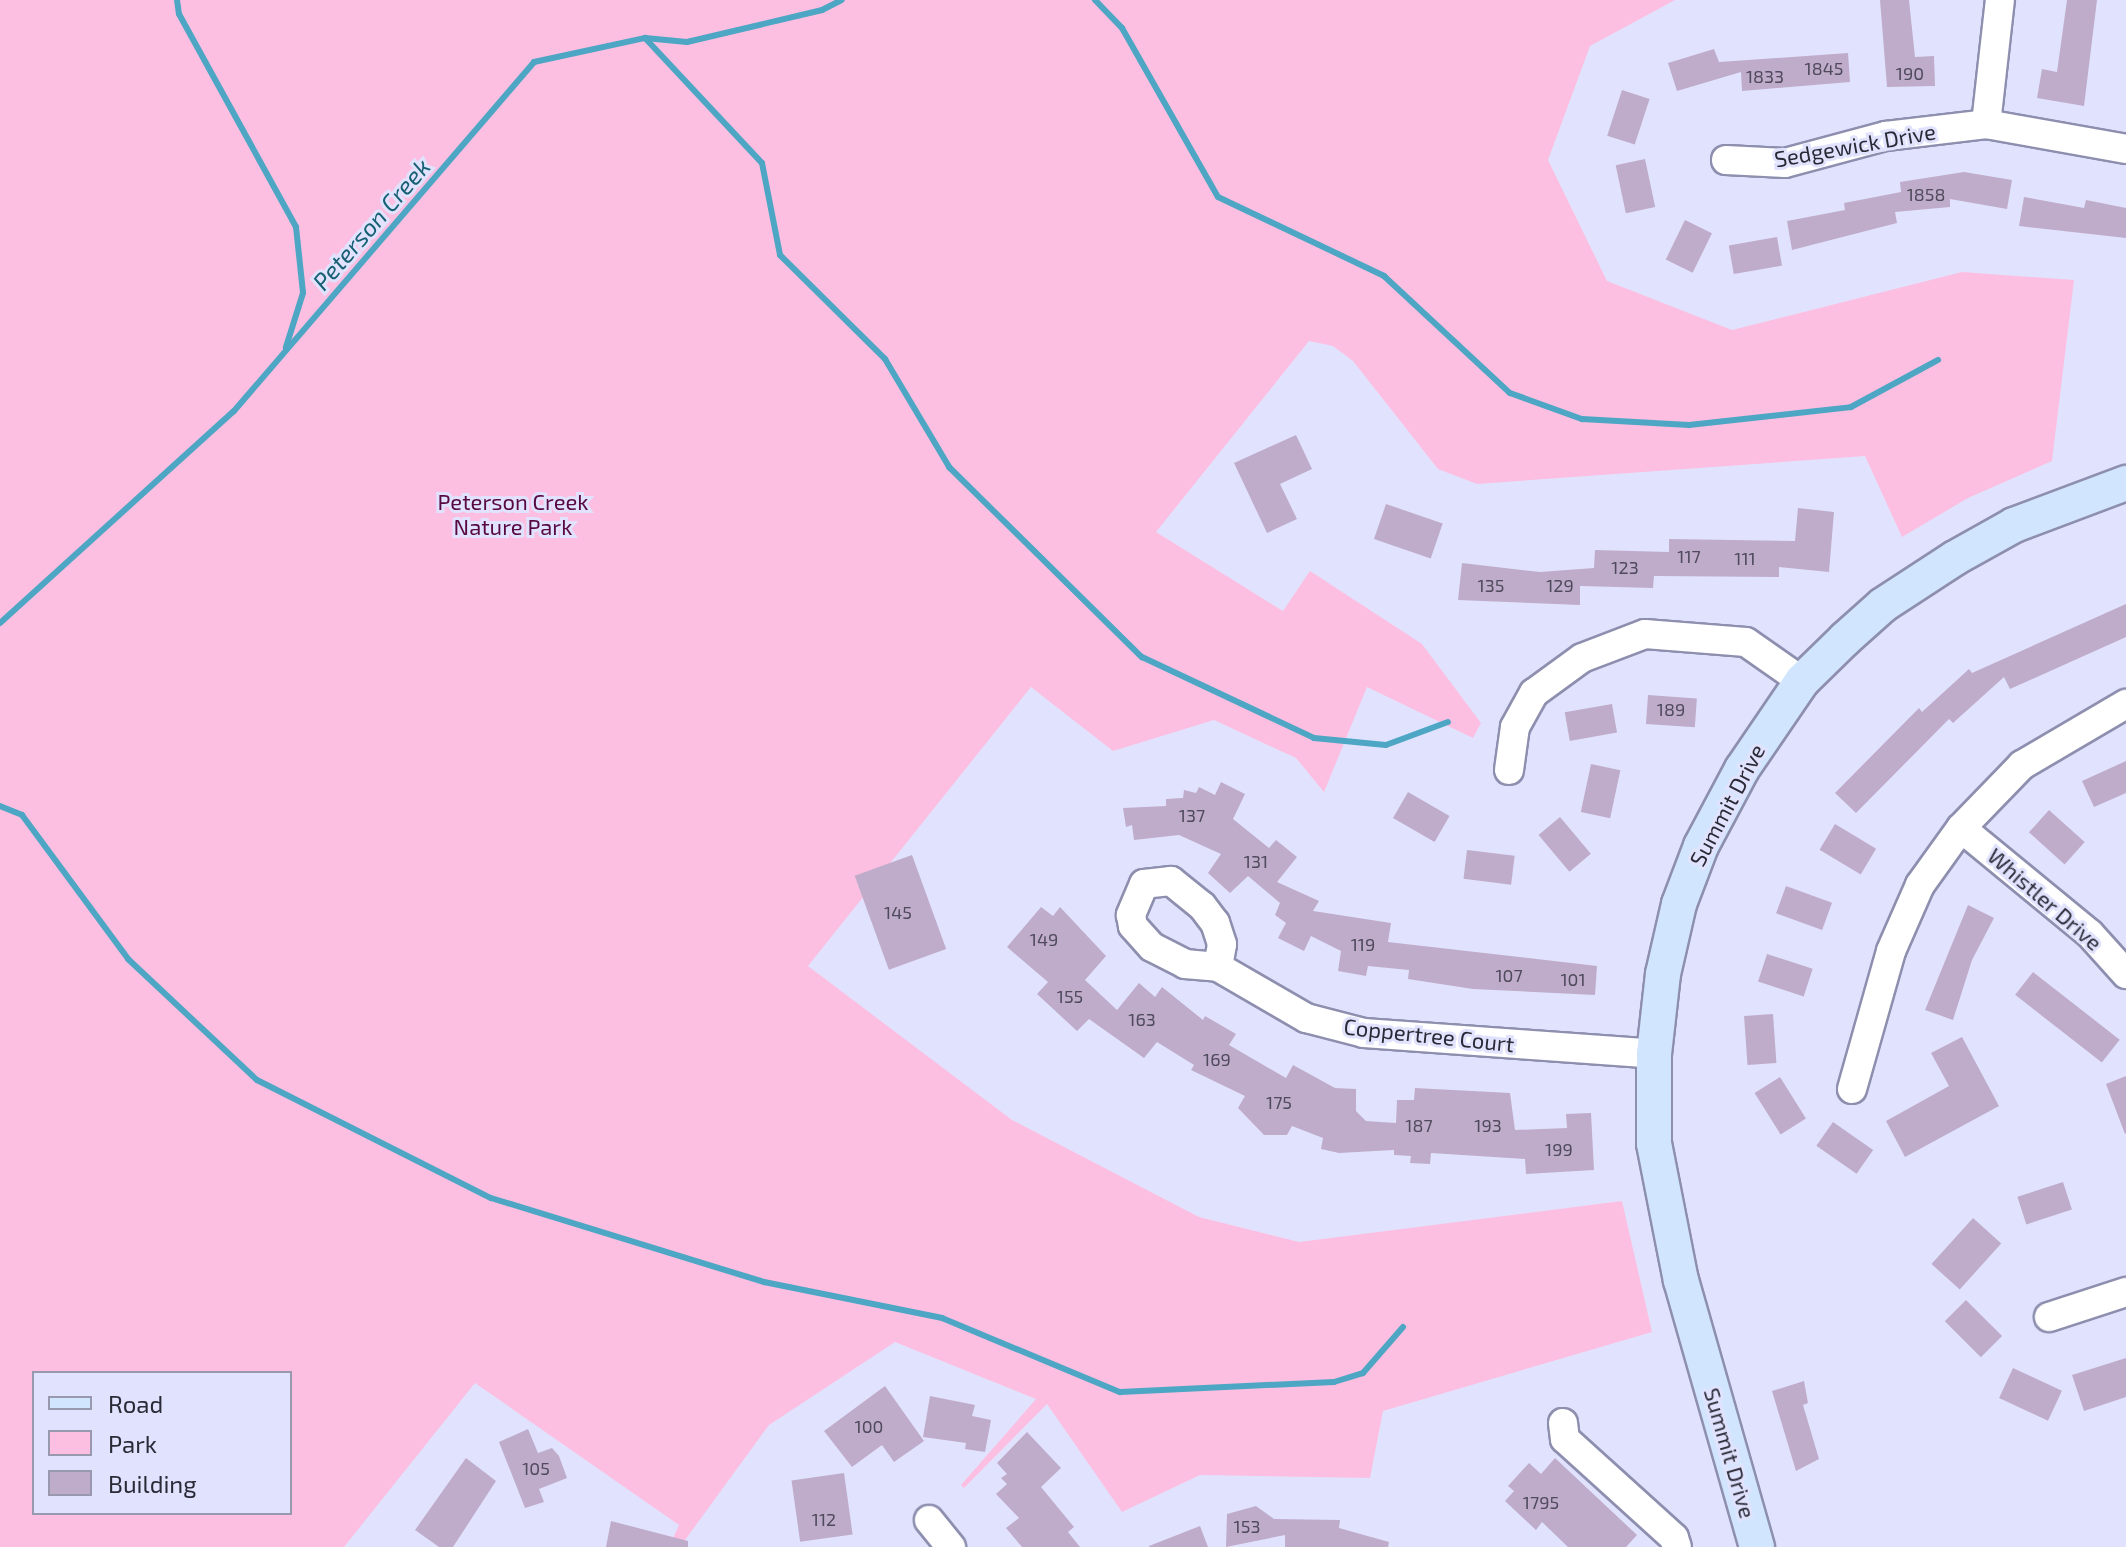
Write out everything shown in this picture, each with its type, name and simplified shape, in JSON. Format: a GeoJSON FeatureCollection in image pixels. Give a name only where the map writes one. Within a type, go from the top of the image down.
{"type":"FeatureCollection","features":[{"type":"Feature","properties":{"kind":"main road","name":"Summit Drive"},"geometry":{"type":"LineString","coordinates":[[1757,1547],[1681,1281],[1654,1144],[1654,1054],[1663,974],[1679,904],[1701,846],[1742,769],[1802,681],[1883,605],[1955,558],[2014,525],[2126,483]]}},
{"type":"Feature","properties":{"kind":"street"},"geometry":{"type":"LineString","coordinates":[[1986,124],[2000,0]]}},
{"type":"Feature","properties":{"kind":"street","name":"Sedgewick Drive"},"geometry":{"type":"LineString","coordinates":[[1726,160],[1785,163],[1886,136],[1986,124],[2126,149]]}},
{"type":"Feature","properties":{"kind":"street"},"geometry":{"type":"LineString","coordinates":[[1509,770],[1515,727],[1534,693],[1582,658],[1645,634],[1746,642],[1802,681]]}},
{"type":"Feature","properties":{"kind":"street"},"geometry":{"type":"LineString","coordinates":[[1852,1089],[1891,951],[1920,885],[1961,828],[2022,765],[2126,704]]}},
{"type":"Feature","properties":{"kind":"street","name":"Whistler Drive"},"geometry":{"type":"LineString","coordinates":[[1961,828],[2090,934],[2126,974]]}},
{"type":"Feature","properties":{"kind":"street","name":"Coppertree Court"},"geometry":{"type":"LineString","coordinates":[[1218,967],[1306,1018],[1364,1033],[1654,1054]]}},
{"type":"Feature","properties":{"kind":"street"},"geometry":{"type":"LineString","coordinates":[[2049,1317],[2126,1292]]}},
{"type":"Feature","properties":{"kind":"street"},"geometry":{"type":"LineString","coordinates":[[1563,1423],[1565,1439],[1677,1547]]}},
{"type":"Feature","properties":{"kind":"street"},"geometry":{"type":"LineString","coordinates":[[929,1520],[951,1547]]}},
{"type":"Feature","properties":{"kind":"green space","name":"Peterson Creek Nature Park"},"geometry":{"type":"Polygon","coordinates":[[[0,0],[1675,0],[1590,46],[1548,160],[1607,281],[1732,330],[1962,272],[2074,280],[2052,461],[1968,498],[1902,537],[1865,456],[1477,484],[1438,469],[1353,361],[1333,346],[1309,341],[1156,532],[1283,611],[1310,571],[1422,644],[1481,723],[1473,738],[1367,687],[1324,792],[1296,758],[1214,720],[1113,751],[1031,687],[808,966],[1012,1120],[1199,1217],[1299,1242],[1622,1201],[1652,1332],[1383,1411],[1370,1478],[1200,1475],[1122,1512],[1047,1404],[964,1488],[961,1485],[1036,1399],[895,1342],[769,1425],[680,1547],[669,1547],[679,1525],[475,1383],[344,1547],[0,1547],[0,0]]]}},
{"type":"Feature","properties":{"kind":"building"},"geometry":{"type":"Polygon","coordinates":[[[1880,0],[1909,0],[1915,57],[1934,56],[1935,86],[1887,87],[1880,0]]]}},
{"type":"Feature","properties":{"kind":"building"},"geometry":{"type":"Polygon","coordinates":[[[2067,0],[2097,0],[2084,106],[2037,98],[2042,69],[2057,72],[2067,0]]]}},
{"type":"Feature","properties":{"kind":"building"},"geometry":{"type":"Polygon","coordinates":[[[1714,49],[1719,62],[1848,53],[1850,82],[1742,91],[1741,72],[1677,91],[1668,63],[1714,49]]]}},
{"type":"Feature","properties":{"kind":"building"},"geometry":{"type":"Polygon","coordinates":[[[1622,90],[1650,99],[1635,145],[1607,136],[1622,90]]]}},
{"type":"Feature","properties":{"kind":"building"},"geometry":{"type":"Polygon","coordinates":[[[1645,159],[1655,207],[1626,213],[1616,165],[1645,159]]]}},
{"type":"Feature","properties":{"kind":"building"},"geometry":{"type":"Polygon","coordinates":[[[1964,172],[2012,180],[2007,209],[1950,199],[1950,207],[1895,212],[1897,223],[1792,250],[1787,221],[1845,210],[1844,203],[1901,192],[1900,182],[1964,172]]]}},
{"type":"Feature","properties":{"kind":"building"},"geometry":{"type":"Polygon","coordinates":[[[2024,197],[2084,208],[2086,200],[2126,208],[2126,238],[2019,226],[2024,197]]]}},
{"type":"Feature","properties":{"kind":"building"},"geometry":{"type":"Polygon","coordinates":[[[1685,220],[1712,233],[1693,273],[1666,260],[1685,220]]]}},
{"type":"Feature","properties":{"kind":"building"},"geometry":{"type":"Polygon","coordinates":[[[1777,237],[1782,266],[1734,274],[1729,246],[1777,237]]]}},
{"type":"Feature","properties":{"kind":"building"},"geometry":{"type":"Polygon","coordinates":[[[1296,435],[1312,469],[1280,484],[1297,519],[1267,533],[1234,463],[1296,435]]]}},
{"type":"Feature","properties":{"kind":"building"},"geometry":{"type":"Polygon","coordinates":[[[1386,504],[1443,524],[1431,559],[1374,539],[1386,504]]]}},
{"type":"Feature","properties":{"kind":"building"},"geometry":{"type":"Polygon","coordinates":[[[1798,508],[1834,512],[1829,572],[1779,567],[1779,577],[1654,576],[1653,588],[1580,586],[1580,605],[1458,600],[1462,563],[1540,572],[1594,568],[1595,550],[1669,552],[1669,539],[1795,541],[1798,508]]]}},
{"type":"Feature","properties":{"kind":"building"},"geometry":{"type":"Polygon","coordinates":[[[2126,604],[2126,637],[2010,689],[2004,677],[1953,723],[1949,719],[1856,813],[1835,793],[1919,708],[1922,712],[1969,669],[1972,673],[2126,604]]]}},
{"type":"Feature","properties":{"kind":"building"},"geometry":{"type":"Polygon","coordinates":[[[1648,695],[1697,698],[1695,727],[1646,724],[1648,695]]]}},
{"type":"Feature","properties":{"kind":"building"},"geometry":{"type":"Polygon","coordinates":[[[1612,704],[1617,733],[1570,741],[1565,712],[1612,704]]]}},
{"type":"Feature","properties":{"kind":"building"},"geometry":{"type":"Polygon","coordinates":[[[2126,761],[2126,793],[2094,807],[2082,781],[2126,761]]]}},
{"type":"Feature","properties":{"kind":"building"},"geometry":{"type":"Polygon","coordinates":[[[1591,764],[1620,770],[1610,818],[1581,812],[1591,764]]]}},
{"type":"Feature","properties":{"kind":"building"},"geometry":{"type":"Polygon","coordinates":[[[1221,782],[1245,794],[1233,819],[1269,848],[1276,840],[1297,857],[1277,882],[1319,901],[1313,911],[1391,923],[1388,942],[1597,966],[1595,995],[1473,989],[1408,979],[1409,970],[1368,966],[1366,976],[1338,971],[1341,951],[1311,936],[1304,951],[1278,938],[1286,923],[1275,915],[1280,903],[1248,876],[1230,893],[1208,873],[1221,854],[1179,835],[1134,840],[1132,825],[1126,827],[1123,808],[1166,806],[1166,799],[1183,798],[1184,790],[1196,793],[1199,787],[1215,795],[1221,782]]]}},
{"type":"Feature","properties":{"kind":"building"},"geometry":{"type":"Polygon","coordinates":[[[1408,792],[1450,816],[1435,842],[1393,818],[1408,792]]]}},
{"type":"Feature","properties":{"kind":"building"},"geometry":{"type":"Polygon","coordinates":[[[2049,810],[2085,842],[2065,864],[2029,832],[2049,810]]]}},
{"type":"Feature","properties":{"kind":"building"},"geometry":{"type":"Polygon","coordinates":[[[1560,817],[1591,854],[1569,872],[1539,835],[1560,817]]]}},
{"type":"Feature","properties":{"kind":"building"},"geometry":{"type":"Polygon","coordinates":[[[1835,824],[1876,849],[1861,874],[1820,850],[1835,824]]]}},
{"type":"Feature","properties":{"kind":"building"},"geometry":{"type":"Polygon","coordinates":[[[1467,850],[1515,856],[1511,885],[1463,879],[1467,850]]]}},
{"type":"Feature","properties":{"kind":"building"},"geometry":{"type":"Polygon","coordinates":[[[912,855],[946,949],[889,970],[855,876],[912,855]]]}},
{"type":"Feature","properties":{"kind":"building"},"geometry":{"type":"Polygon","coordinates":[[[1786,886],[1832,903],[1822,930],[1776,913],[1786,886]]]}},
{"type":"Feature","properties":{"kind":"building"},"geometry":{"type":"Polygon","coordinates":[[[1968,905],[1994,918],[1972,960],[1953,1020],[1925,1010],[1968,905]]]}},
{"type":"Feature","properties":{"kind":"building"},"geometry":{"type":"Polygon","coordinates":[[[1041,907],[1053,916],[1060,907],[1106,956],[1085,980],[1117,1010],[1139,983],[1155,997],[1162,987],[1203,1020],[1205,1016],[1236,1034],[1229,1045],[1286,1078],[1293,1065],[1335,1088],[1356,1089],[1356,1111],[1366,1121],[1396,1123],[1397,1100],[1414,1100],[1415,1088],[1510,1093],[1515,1130],[1567,1128],[1566,1114],[1591,1113],[1594,1170],[1526,1174],[1525,1159],[1431,1153],[1430,1164],[1410,1163],[1411,1156],[1394,1155],[1394,1150],[1339,1153],[1321,1149],[1323,1138],[1292,1126],[1287,1135],[1264,1135],[1238,1108],[1245,1096],[1191,1070],[1194,1065],[1157,1042],[1144,1058],[1089,1019],[1077,1031],[1037,994],[1048,982],[1007,947],[1041,907]]]}},
{"type":"Feature","properties":{"kind":"building"},"geometry":{"type":"Polygon","coordinates":[[[1767,954],[1813,969],[1804,996],[1758,982],[1767,954]]]}},
{"type":"Feature","properties":{"kind":"building"},"geometry":{"type":"Polygon","coordinates":[[[2033,972],[2120,1040],[2102,1063],[2015,995],[2033,972]]]}},
{"type":"Feature","properties":{"kind":"building"},"geometry":{"type":"Polygon","coordinates":[[[1773,1014],[1776,1063],[1747,1065],[1744,1016],[1773,1014]]]}},
{"type":"Feature","properties":{"kind":"building"},"geometry":{"type":"Polygon","coordinates":[[[1962,1037],[1999,1106],[1905,1157],[1886,1121],[1949,1086],[1931,1053],[1962,1037]]]}},
{"type":"Feature","properties":{"kind":"building"},"geometry":{"type":"Polygon","coordinates":[[[2126,1076],[2126,1133],[2125,1134],[2106,1084],[2126,1076]]]}},
{"type":"Feature","properties":{"kind":"building"},"geometry":{"type":"Polygon","coordinates":[[[1780,1077],[1806,1119],[1781,1134],[1755,1093],[1780,1077]]]}},
{"type":"Feature","properties":{"kind":"building"},"geometry":{"type":"Polygon","coordinates":[[[1833,1122],[1873,1150],[1857,1174],[1816,1146],[1833,1122]]]}},
{"type":"Feature","properties":{"kind":"building"},"geometry":{"type":"Polygon","coordinates":[[[2063,1182],[2072,1210],[2026,1224],[2017,1197],[2063,1182]]]}},
{"type":"Feature","properties":{"kind":"building"},"geometry":{"type":"Polygon","coordinates":[[[1973,1218],[2001,1243],[1960,1290],[1932,1264],[1973,1218]]]}},
{"type":"Feature","properties":{"kind":"building"},"geometry":{"type":"Polygon","coordinates":[[[1966,1300],[2002,1336],[1981,1357],[1945,1321],[1966,1300]]]}},
{"type":"Feature","properties":{"kind":"building"},"geometry":{"type":"Polygon","coordinates":[[[2126,1358],[2126,1397],[2084,1411],[2072,1375],[2126,1358]]]}},
{"type":"Feature","properties":{"kind":"building"},"geometry":{"type":"Polygon","coordinates":[[[2013,1368],[2062,1391],[2048,1421],[1999,1398],[2013,1368]]]}},
{"type":"Feature","properties":{"kind":"building"},"geometry":{"type":"Polygon","coordinates":[[[1804,1381],[1808,1403],[1803,1405],[1819,1459],[1796,1471],[1772,1391],[1804,1381]]]}},
{"type":"Feature","properties":{"kind":"building"},"geometry":{"type":"Polygon","coordinates":[[[885,1386],[924,1441],[894,1462],[882,1445],[852,1467],[824,1431],[885,1386]]]}},
{"type":"Feature","properties":{"kind":"building"},"geometry":{"type":"Polygon","coordinates":[[[930,1396],[975,1405],[972,1416],[991,1420],[985,1452],[965,1449],[966,1443],[923,1437],[930,1396]]]}},
{"type":"Feature","properties":{"kind":"building"},"geometry":{"type":"Polygon","coordinates":[[[528,1429],[538,1453],[552,1448],[559,1456],[567,1478],[539,1489],[544,1502],[525,1508],[499,1442],[528,1429]]]}},
{"type":"Feature","properties":{"kind":"building"},"geometry":{"type":"Polygon","coordinates":[[[1027,1432],[1061,1468],[1041,1487],[1074,1527],[1068,1532],[1080,1547],[1022,1547],[1006,1528],[1019,1518],[996,1494],[1007,1484],[1001,1478],[1007,1474],[997,1463],[1027,1432]]]}},
{"type":"Feature","properties":{"kind":"building"},"geometry":{"type":"Polygon","coordinates":[[[466,1458],[496,1481],[453,1547],[439,1547],[415,1530],[466,1458]]]}},
{"type":"Feature","properties":{"kind":"building"},"geometry":{"type":"Polygon","coordinates":[[[1555,1458],[1637,1535],[1626,1547],[1568,1547],[1542,1522],[1536,1530],[1505,1501],[1514,1491],[1508,1486],[1529,1463],[1541,1474],[1555,1458]]]}},
{"type":"Feature","properties":{"kind":"building"},"geometry":{"type":"Polygon","coordinates":[[[844,1473],[853,1534],[800,1542],[792,1480],[844,1473]]]}},
{"type":"Feature","properties":{"kind":"building"},"geometry":{"type":"Polygon","coordinates":[[[1256,1506],[1274,1519],[1340,1520],[1339,1528],[1389,1542],[1388,1547],[1285,1547],[1285,1535],[1226,1547],[1227,1514],[1256,1506]]]}},
{"type":"Feature","properties":{"kind":"building"},"geometry":{"type":"Polygon","coordinates":[[[611,1521],[688,1541],[688,1547],[606,1547],[611,1521]]]}},
{"type":"Feature","properties":{"kind":"building"},"geometry":{"type":"Polygon","coordinates":[[[1200,1526],[1208,1547],[1149,1547],[1149,1546],[1200,1526]]]}},
{"type":"Feature","properties":{"kind":"waterway"},"geometry":{"type":"LineString","coordinates":[[177,0],[179,14],[296,227],[303,293],[286,347]]}},
{"type":"Feature","properties":{"kind":"waterway","name":"Peterson Creek"},"geometry":{"type":"LineString","coordinates":[[0,623],[234,411],[534,62],[645,38],[687,42],[822,10],[842,0]]}},
{"type":"Feature","properties":{"kind":"waterway"},"geometry":{"type":"LineString","coordinates":[[1095,0],[1122,28],[1218,197],[1384,276],[1510,393],[1582,419],[1689,425],[1851,407],[1938,360]]}},
{"type":"Feature","properties":{"kind":"waterway"},"geometry":{"type":"LineString","coordinates":[[645,38],[762,163],[780,255],[885,359],[949,467],[1142,657],[1314,738],[1386,745],[1448,722]]}},
{"type":"Feature","properties":{"kind":"waterway"},"geometry":{"type":"LineString","coordinates":[[0,806],[22,815],[128,959],[257,1080],[491,1198],[764,1282],[942,1318],[1120,1392],[1334,1382],[1363,1373],[1403,1327]]}}]}
